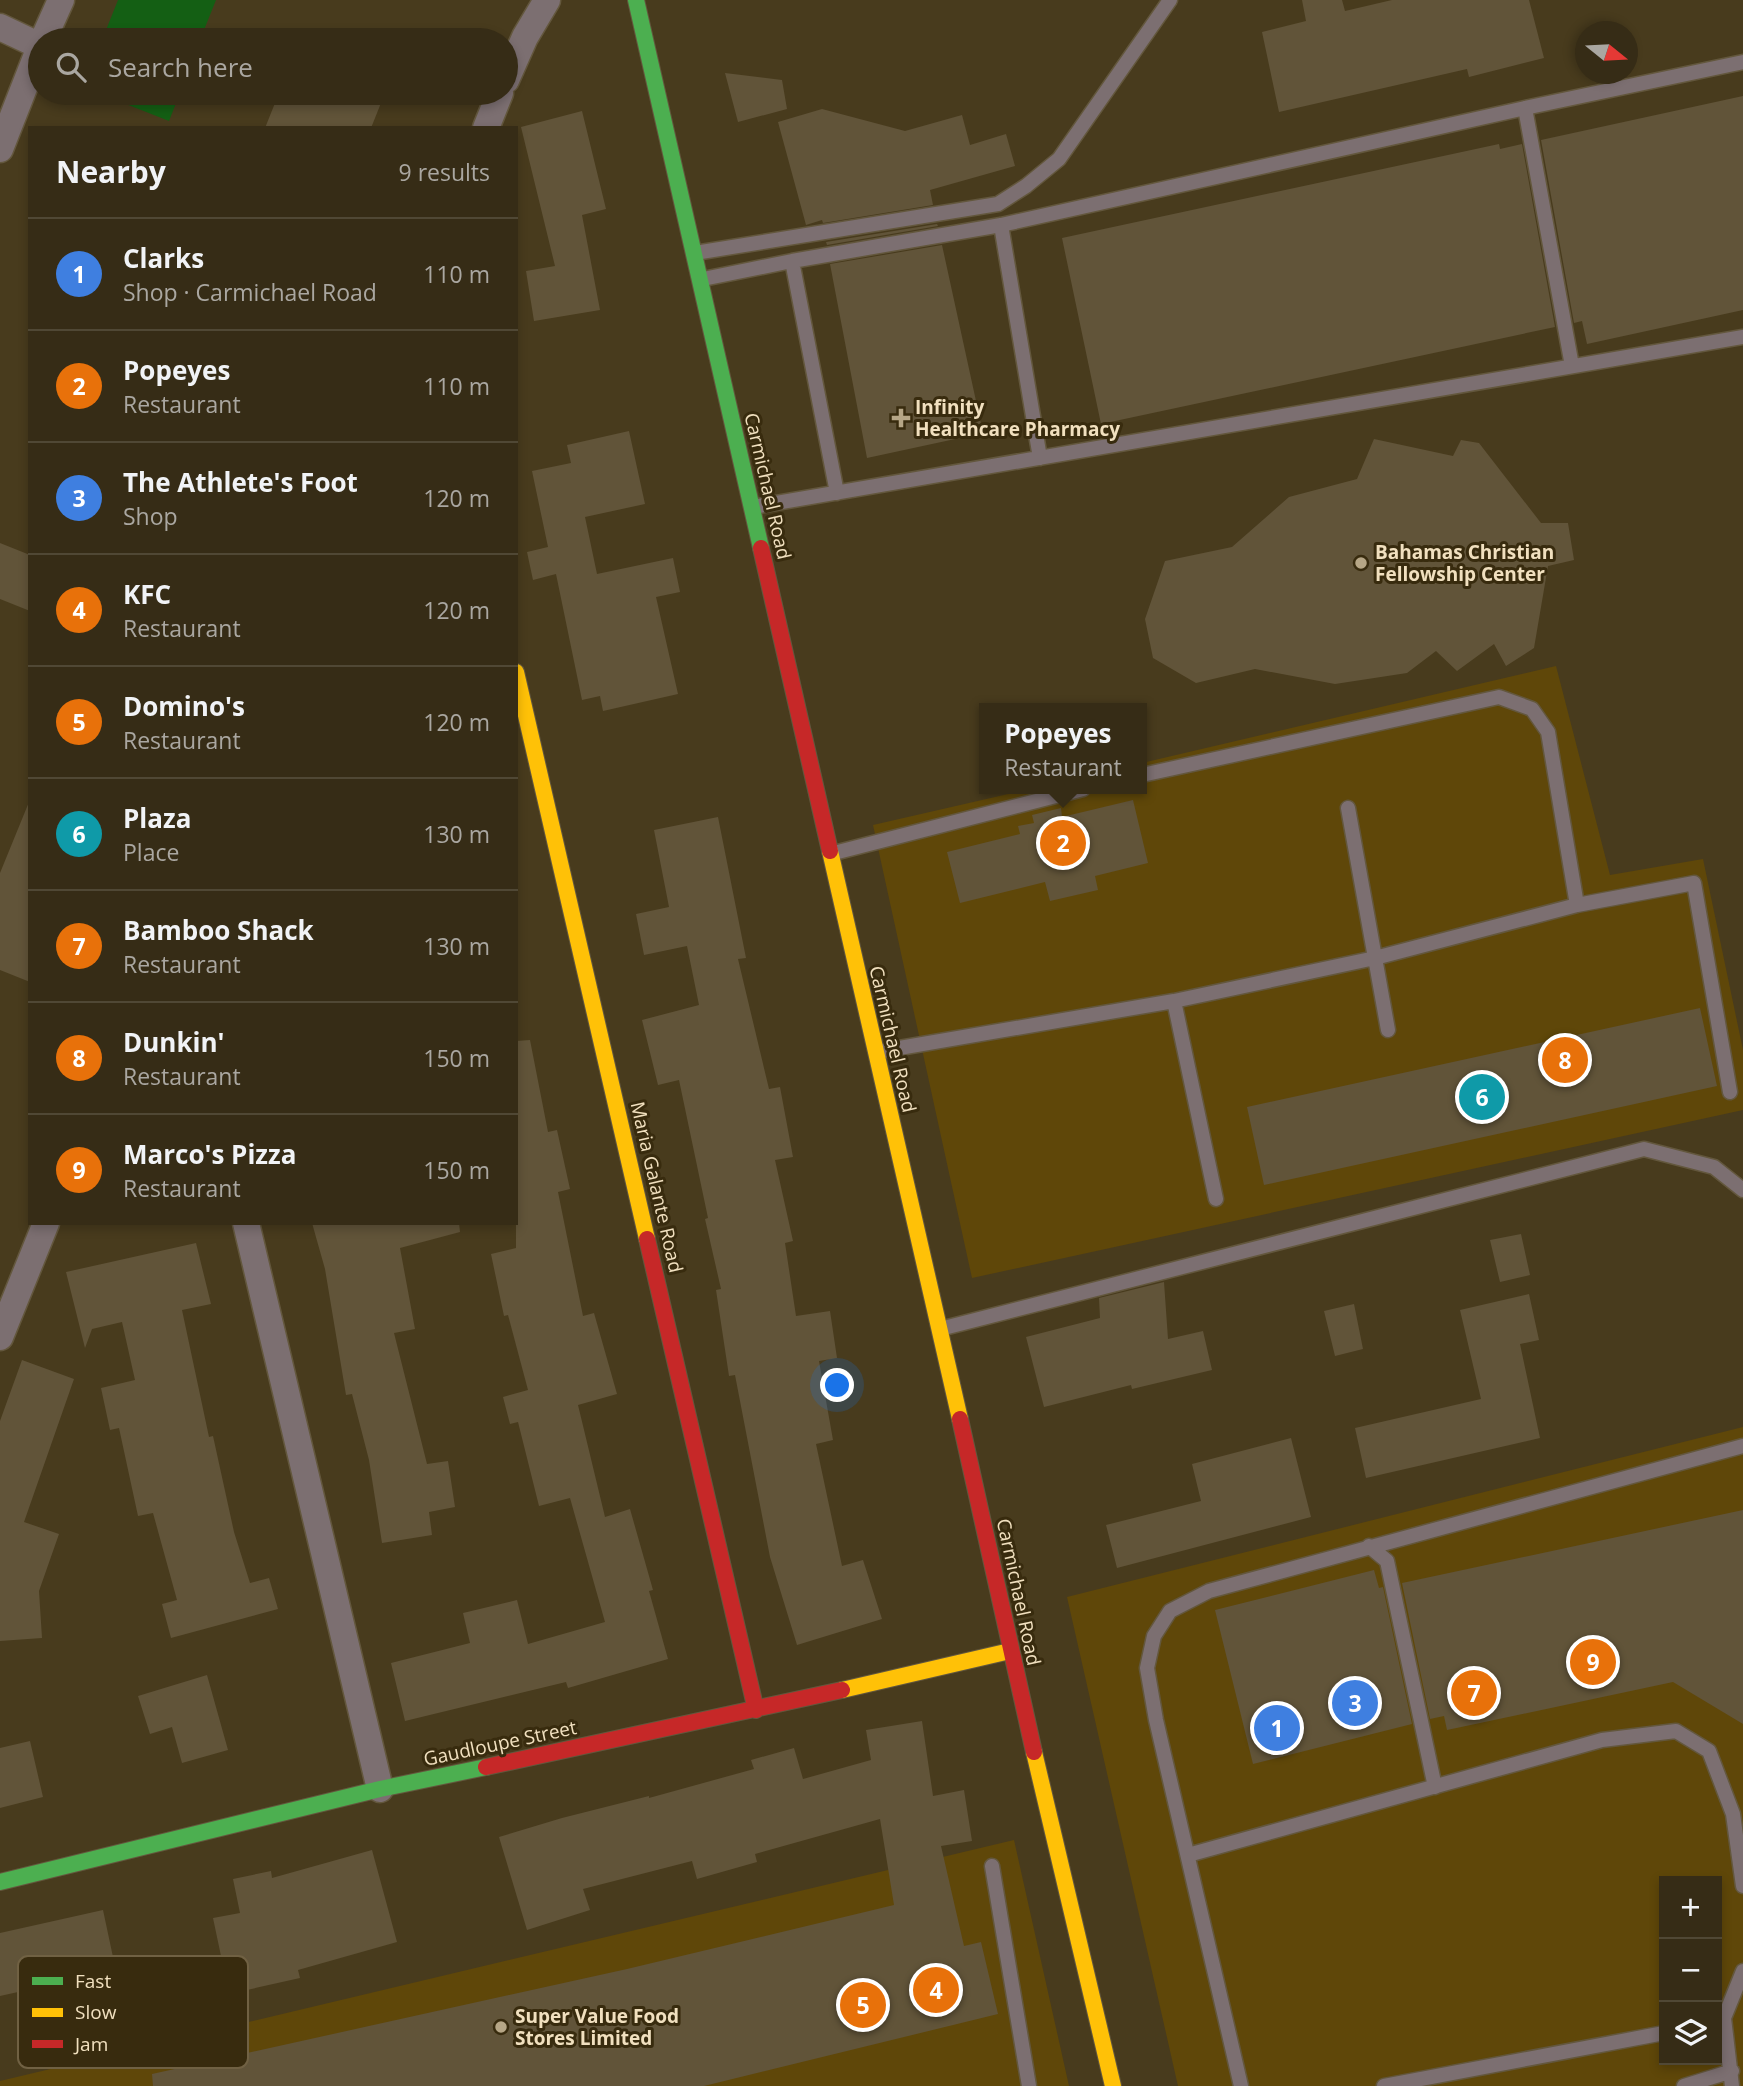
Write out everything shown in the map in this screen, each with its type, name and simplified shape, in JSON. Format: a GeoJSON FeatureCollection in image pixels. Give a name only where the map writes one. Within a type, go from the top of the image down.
{"type":"FeatureCollection","features":[{"type":"Feature","properties":{"kind":"main road","name":"Carmichael Road"},"geometry":{"type":"LineString","coordinates":[[636,0],[1057,1857],[1113,2086]]}},
{"type":"Feature","properties":{"kind":"main road","name":"Maria Galante Road"},"geometry":{"type":"LineString","coordinates":[[518,681],[756,1710]]}},
{"type":"Feature","properties":{"kind":"main road","name":"Gaudloupe Street"},"geometry":{"type":"LineString","coordinates":[[0,1882],[380,1789],[756,1710],[1010,1651]]}},
{"type":"Feature","properties":{"kind":"street"},"geometry":{"type":"LineString","coordinates":[[48,28],[61,0]]}},
{"type":"Feature","properties":{"kind":"street"},"geometry":{"type":"LineString","coordinates":[[518,51],[547,0]]}},
{"type":"Feature","properties":{"kind":"street"},"geometry":{"type":"LineString","coordinates":[[0,27],[28,41]]}},
{"type":"Feature","properties":{"kind":"street"},"geometry":{"type":"LineString","coordinates":[[0,149],[28,78]]}},
{"type":"Feature","properties":{"kind":"street"},"geometry":{"type":"LineString","coordinates":[[487,126],[495,105]]}},
{"type":"Feature","properties":{"kind":"street"},"geometry":{"type":"LineString","coordinates":[[0,1337],[45,1225]]}},
{"type":"Feature","properties":{"kind":"street"},"geometry":{"type":"LineString","coordinates":[[246,1225],[380,1789]]}},
{"type":"Feature","properties":{"kind":"lane"},"geometry":{"type":"LineString","coordinates":[[694,253],[999,204],[1059,159],[1170,0]]}},
{"type":"Feature","properties":{"kind":"lane"},"geometry":{"type":"LineString","coordinates":[[700,280],[792,261],[1001,225],[1743,62]]}},
{"type":"Feature","properties":{"kind":"lane"},"geometry":{"type":"LineString","coordinates":[[1525,108],[1572,366]]}},
{"type":"Feature","properties":{"kind":"lane"},"geometry":{"type":"LineString","coordinates":[[1001,225],[1040,458]]}},
{"type":"Feature","properties":{"kind":"lane"},"geometry":{"type":"LineString","coordinates":[[792,261],[837,493]]}},
{"type":"Feature","properties":{"kind":"lane"},"geometry":{"type":"LineString","coordinates":[[752,507],[1743,337]]}},
{"type":"Feature","properties":{"kind":"lane"},"geometry":{"type":"LineString","coordinates":[[1147,774],[1499,697],[1532,709],[1548,732],[1577,905]]}},
{"type":"Feature","properties":{"kind":"lane"},"geometry":{"type":"LineString","coordinates":[[831,853],[1063,794]]}},
{"type":"Feature","properties":{"kind":"lane"},"geometry":{"type":"LineString","coordinates":[[1348,808],[1388,1030]]}},
{"type":"Feature","properties":{"kind":"lane"},"geometry":{"type":"LineString","coordinates":[[875,1052],[1174,1002],[1375,958],[1577,905],[1694,883],[1730,1092]]}},
{"type":"Feature","properties":{"kind":"lane"},"geometry":{"type":"LineString","coordinates":[[1174,1002],[1216,1199]]}},
{"type":"Feature","properties":{"kind":"lane"},"geometry":{"type":"LineString","coordinates":[[939,1329],[1644,1149],[1714,1167],[1743,1190]]}},
{"type":"Feature","properties":{"kind":"lane"},"geometry":{"type":"LineString","coordinates":[[1241,2086],[1156,1720],[1147,1668],[1154,1636],[1170,1611],[1209,1591],[1743,1446]]}},
{"type":"Feature","properties":{"kind":"lane"},"geometry":{"type":"LineString","coordinates":[[1369,1546],[1387,1561],[1435,1787]]}},
{"type":"Feature","properties":{"kind":"lane"},"geometry":{"type":"LineString","coordinates":[[1188,1855],[1602,1740],[1676,1731],[1709,1751],[1732,1814],[1743,1886]]}},
{"type":"Feature","properties":{"kind":"lane"},"geometry":{"type":"LineString","coordinates":[[992,1866],[1029,2086]]}},
{"type":"Feature","properties":{"kind":"lane"},"geometry":{"type":"LineString","coordinates":[[1722,2015],[1743,1971]]}},
{"type":"Feature","properties":{"kind":"lane"},"geometry":{"type":"LineString","coordinates":[[1722,2028],[1732,2071],[1732,2086]]}},
{"type":"Feature","properties":{"kind":"lane"},"geometry":{"type":"LineString","coordinates":[[1384,2086],[1659,2034]]}},
{"type":"Feature","properties":{"kind":"lane"},"geometry":{"type":"LineString","coordinates":[[1684,2086],[1732,2071]]}},
{"type":"Feature","properties":{"kind":"shaded area"},"geometry":{"type":"Polygon","coordinates":[[[1556,666],[1610,875],[1703,859],[1743,1050],[1743,1110],[972,1278],[873,825],[1008,794],[1147,794],[1147,762],[1556,666]]]}},
{"type":"Feature","properties":{"kind":"shaded area"},"geometry":{"type":"Polygon","coordinates":[[[1743,1427],[1743,2086],[1178,2086],[1067,1597],[1743,1427]]]}},
{"type":"Feature","properties":{"kind":"shaded area"},"geometry":{"type":"Polygon","coordinates":[[[1014,1840],[1069,2086],[0,2086],[0,2081],[55,2068],[248,2068],[248,2022],[1014,1840]]]}},
{"type":"Feature","properties":{"kind":"green space"},"geometry":{"type":"Polygon","coordinates":[[[118,0],[216,0],[205,28],[107,28],[118,0]]]}},
{"type":"Feature","properties":{"kind":"green space"},"geometry":{"type":"Polygon","coordinates":[[[128,105],[175,105],[169,121],[128,105]]]}},
{"type":"Feature","properties":{"kind":"building"},"geometry":{"type":"Polygon","coordinates":[[[1302,0],[1342,0],[1345,11],[1392,0],[1529,0],[1544,58],[1469,77],[1467,69],[1279,112],[1262,32],[1306,21],[1302,0]]]}},
{"type":"Feature","properties":{"kind":"building"},"geometry":{"type":"Polygon","coordinates":[[[725,73],[782,80],[787,109],[738,122],[725,73]]]}},
{"type":"Feature","properties":{"kind":"building"},"geometry":{"type":"Polygon","coordinates":[[[1743,96],[1743,310],[1587,344],[1582,321],[1574,323],[1541,140],[1743,96]]]}},
{"type":"Feature","properties":{"kind":"building"},"geometry":{"type":"Polygon","coordinates":[[[274,105],[380,105],[372,126],[266,126],[274,105]]]}},
{"type":"Feature","properties":{"kind":"building"},"geometry":{"type":"Polygon","coordinates":[[[822,109],[905,131],[962,115],[970,145],[1006,134],[1015,166],[930,190],[933,205],[823,223],[822,220],[806,225],[778,122],[822,109]]]}},
{"type":"Feature","properties":{"kind":"building"},"geometry":{"type":"Polygon","coordinates":[[[582,111],[606,209],[582,215],[600,310],[534,321],[526,271],[555,266],[521,127],[582,111]]]}},
{"type":"Feature","properties":{"kind":"building"},"geometry":{"type":"Polygon","coordinates":[[[1499,144],[1500,149],[1522,144],[1555,327],[1101,424],[1062,238],[1499,144]]]}},
{"type":"Feature","properties":{"kind":"building"},"geometry":{"type":"Polygon","coordinates":[[[937,224],[938,226],[827,245],[826,242],[937,224]]]}},
{"type":"Feature","properties":{"kind":"building"},"geometry":{"type":"Polygon","coordinates":[[[942,245],[983,433],[867,458],[830,264],[942,245]]]}},
{"type":"Feature","properties":{"kind":"building"},"geometry":{"type":"Polygon","coordinates":[[[629,431],[645,504],[585,517],[597,574],[673,558],[680,592],[656,597],[678,694],[603,711],[600,696],[582,700],[556,574],[533,580],[527,552],[548,547],[532,471],[571,463],[567,445],[629,431]]]}},
{"type":"Feature","properties":{"kind":"building","name":"Bahamas Christian Fellowship Center"},"geometry":{"type":"Polygon","coordinates":[[[1374,439],[1453,456],[1461,440],[1479,443],[1541,523],[1568,523],[1574,560],[1548,566],[1534,648],[1506,666],[1494,644],[1457,671],[1436,651],[1407,673],[1335,684],[1255,669],[1196,683],[1153,658],[1145,619],[1165,561],[1232,547],[1289,497],[1357,479],[1374,439]]]}},
{"type":"Feature","properties":{"kind":"building"},"geometry":{"type":"Polygon","coordinates":[[[0,543],[28,554],[28,610],[0,599],[0,543]]]}},
{"type":"Feature","properties":{"kind":"building"},"geometry":{"type":"Polygon","coordinates":[[[1133,800],[1148,863],[1095,876],[1098,890],[1050,901],[1045,882],[960,903],[947,852],[1020,834],[1018,826],[1034,823],[1032,815],[1061,808],[1062,817],[1133,800]]]}},
{"type":"Feature","properties":{"kind":"building"},"geometry":{"type":"Polygon","coordinates":[[[28,804],[28,981],[0,970],[0,873],[28,804]]]}},
{"type":"Feature","properties":{"kind":"building"},"geometry":{"type":"Polygon","coordinates":[[[718,817],[746,958],[738,959],[769,1089],[780,1087],[793,1157],[775,1160],[793,1241],[785,1243],[796,1316],[830,1311],[837,1358],[819,1361],[833,1440],[816,1444],[842,1566],[863,1560],[882,1619],[797,1645],[770,1557],[735,1375],[729,1376],[716,1290],[721,1289],[679,1080],[658,1085],[642,1020],[699,1005],[687,946],[644,955],[636,914],[669,907],[654,830],[718,817]]]}},
{"type":"Feature","properties":{"kind":"building"},"geometry":{"type":"Polygon","coordinates":[[[1700,1008],[1717,1086],[1264,1185],[1247,1107],[1700,1008]]]}},
{"type":"Feature","properties":{"kind":"building"},"geometry":{"type":"Polygon","coordinates":[[[530,1040],[548,1132],[557,1130],[570,1189],[558,1192],[583,1316],[594,1313],[617,1394],[578,1405],[605,1517],[630,1509],[653,1590],[649,1591],[668,1659],[568,1688],[566,1682],[405,1721],[391,1663],[470,1643],[463,1613],[517,1600],[528,1644],[605,1622],[570,1498],[539,1506],[518,1422],[510,1424],[503,1397],[528,1390],[508,1315],[504,1316],[491,1254],[516,1248],[518,1041],[530,1040]]]}},
{"type":"Feature","properties":{"kind":"building"},"geometry":{"type":"Polygon","coordinates":[[[313,1225],[459,1225],[460,1232],[400,1248],[415,1329],[394,1333],[427,1464],[448,1461],[455,1507],[429,1512],[432,1535],[382,1543],[369,1460],[352,1394],[346,1395],[325,1269],[313,1225]]]}},
{"type":"Feature","properties":{"kind":"building"},"geometry":{"type":"Polygon","coordinates":[[[1521,1234],[1530,1275],[1500,1282],[1490,1240],[1521,1234]]]}},
{"type":"Feature","properties":{"kind":"building"},"geometry":{"type":"Polygon","coordinates":[[[196,1243],[211,1304],[182,1310],[209,1437],[213,1436],[234,1532],[250,1583],[269,1578],[278,1609],[171,1638],[162,1604],[177,1600],[153,1513],[138,1516],[119,1428],[110,1430],[101,1388],[135,1380],[122,1322],[92,1329],[85,1348],[66,1272],[196,1243]]]}},
{"type":"Feature","properties":{"kind":"building"},"geometry":{"type":"Polygon","coordinates":[[[1164,1282],[1168,1339],[1203,1331],[1212,1370],[1132,1389],[1131,1385],[1044,1407],[1026,1337],[1100,1318],[1099,1298],[1164,1282]]]}},
{"type":"Feature","properties":{"kind":"building"},"geometry":{"type":"Polygon","coordinates":[[[1529,1294],[1539,1340],[1520,1344],[1540,1438],[1366,1478],[1355,1428],[1481,1399],[1460,1310],[1529,1294]]]}},
{"type":"Feature","properties":{"kind":"building"},"geometry":{"type":"Polygon","coordinates":[[[1354,1304],[1363,1349],[1335,1356],[1324,1311],[1354,1304]]]}},
{"type":"Feature","properties":{"kind":"building"},"geometry":{"type":"Polygon","coordinates":[[[22,1360],[74,1379],[24,1522],[59,1534],[39,1591],[42,1638],[0,1641],[0,1421],[22,1360]]]}},
{"type":"Feature","properties":{"kind":"building"},"geometry":{"type":"Polygon","coordinates":[[[1291,1438],[1311,1517],[1117,1568],[1106,1525],[1201,1501],[1192,1464],[1291,1438]]]}},
{"type":"Feature","properties":{"kind":"building"},"geometry":{"type":"Polygon","coordinates":[[[1743,1510],[1743,1724],[1673,1682],[1447,1730],[1444,1716],[1430,1719],[1402,1583],[1743,1510]]]}},
{"type":"Feature","properties":{"kind":"building"},"geometry":{"type":"Polygon","coordinates":[[[1374,1570],[1379,1588],[1383,1587],[1412,1724],[1253,1764],[1215,1610],[1374,1570]]]}},
{"type":"Feature","properties":{"kind":"building"},"geometry":{"type":"Polygon","coordinates":[[[207,1675],[228,1750],[182,1763],[172,1727],[150,1734],[138,1696],[207,1675]]]}},
{"type":"Feature","properties":{"kind":"building"},"geometry":{"type":"Polygon","coordinates":[[[922,1721],[933,1796],[964,1790],[972,1841],[941,1846],[964,1946],[981,1942],[998,2014],[704,2086],[153,2086],[152,2074],[179,2068],[248,2068],[248,2053],[627,1969],[894,1905],[880,1819],[755,1854],[757,1862],[697,1879],[692,1861],[583,1889],[590,1910],[527,1930],[499,1837],[562,1818],[649,1798],[754,1769],[751,1760],[794,1748],[803,1779],[871,1760],[866,1730],[922,1721]]]}},
{"type":"Feature","properties":{"kind":"building"},"geometry":{"type":"Polygon","coordinates":[[[30,1741],[43,1797],[0,1808],[0,1748],[30,1741]]]}},
{"type":"Feature","properties":{"kind":"building"},"geometry":{"type":"Polygon","coordinates":[[[372,1850],[397,1942],[298,1970],[300,1978],[248,1990],[248,1956],[221,1956],[213,1918],[240,1913],[233,1879],[271,1871],[272,1878],[372,1850]]]}},
{"type":"Feature","properties":{"kind":"building"},"geometry":{"type":"Polygon","coordinates":[[[103,1910],[113,1956],[18,1956],[18,1992],[0,1996],[0,1933],[103,1910]]]}},
{"type":"Feature","properties":{"kind":"traffic: fast"},"geometry":{"type":"LineString","coordinates":[[636,0],[761,548]]}},
{"type":"Feature","properties":{"kind":"traffic: fast"},"geometry":{"type":"LineString","coordinates":[[0,1882],[380,1789],[486,1767]]}},
{"type":"Feature","properties":{"kind":"traffic: slow"},"geometry":{"type":"LineString","coordinates":[[518,681],[647,1239]]}},
{"type":"Feature","properties":{"kind":"traffic: slow"},"geometry":{"type":"LineString","coordinates":[[830,851],[960,1419]]}},
{"type":"Feature","properties":{"kind":"traffic: slow"},"geometry":{"type":"LineString","coordinates":[[842,1690],[1010,1651]]}},
{"type":"Feature","properties":{"kind":"traffic: slow"},"geometry":{"type":"LineString","coordinates":[[1034,1752],[1113,2086]]}},
{"type":"Feature","properties":{"kind":"traffic: jam"},"geometry":{"type":"LineString","coordinates":[[761,548],[830,851]]}},
{"type":"Feature","properties":{"kind":"traffic: jam"},"geometry":{"type":"LineString","coordinates":[[647,1239],[756,1710]]}},
{"type":"Feature","properties":{"kind":"traffic: jam"},"geometry":{"type":"LineString","coordinates":[[960,1419],[1034,1752]]}},
{"type":"Feature","properties":{"kind":"traffic: jam"},"geometry":{"type":"LineString","coordinates":[[486,1767],[842,1690]]}},
{"type":"Feature","properties":{"kind":"place","name":"Infinity Healthcare Pharmacy"},"geometry":{"type":"Point","coordinates":[901,418]}},
{"type":"Feature","properties":{"kind":"place","name":"Bahamas Christian Fellowship Center"},"geometry":{"type":"Point","coordinates":[1361,563]}},
{"type":"Feature","properties":{"kind":"place","name":"Popeyes"},"geometry":{"type":"Point","coordinates":[1063,843]}},
{"type":"Feature","properties":{"kind":"place","name":"Dunkin'"},"geometry":{"type":"Point","coordinates":[1565,1060]}},
{"type":"Feature","properties":{"kind":"place","name":"Plaza"},"geometry":{"type":"Point","coordinates":[1482,1097]}},
{"type":"Feature","properties":{"kind":"place","name":"Marco's Pizza"},"geometry":{"type":"Point","coordinates":[1593,1662]}},
{"type":"Feature","properties":{"kind":"place","name":"Bamboo Shack"},"geometry":{"type":"Point","coordinates":[1474,1693]}},
{"type":"Feature","properties":{"kind":"place","name":"The Athlete's Foot"},"geometry":{"type":"Point","coordinates":[1355,1703]}},
{"type":"Feature","properties":{"kind":"place","name":"Clarks"},"geometry":{"type":"Point","coordinates":[1277,1728]}},
{"type":"Feature","properties":{"kind":"place","name":"KFC"},"geometry":{"type":"Point","coordinates":[936,1990]}},
{"type":"Feature","properties":{"kind":"place","name":"Domino's"},"geometry":{"type":"Point","coordinates":[863,2005]}},
{"type":"Feature","properties":{"kind":"place","name":"Super Value Food Stores Limited"},"geometry":{"type":"Point","coordinates":[501,2027]}}]}
